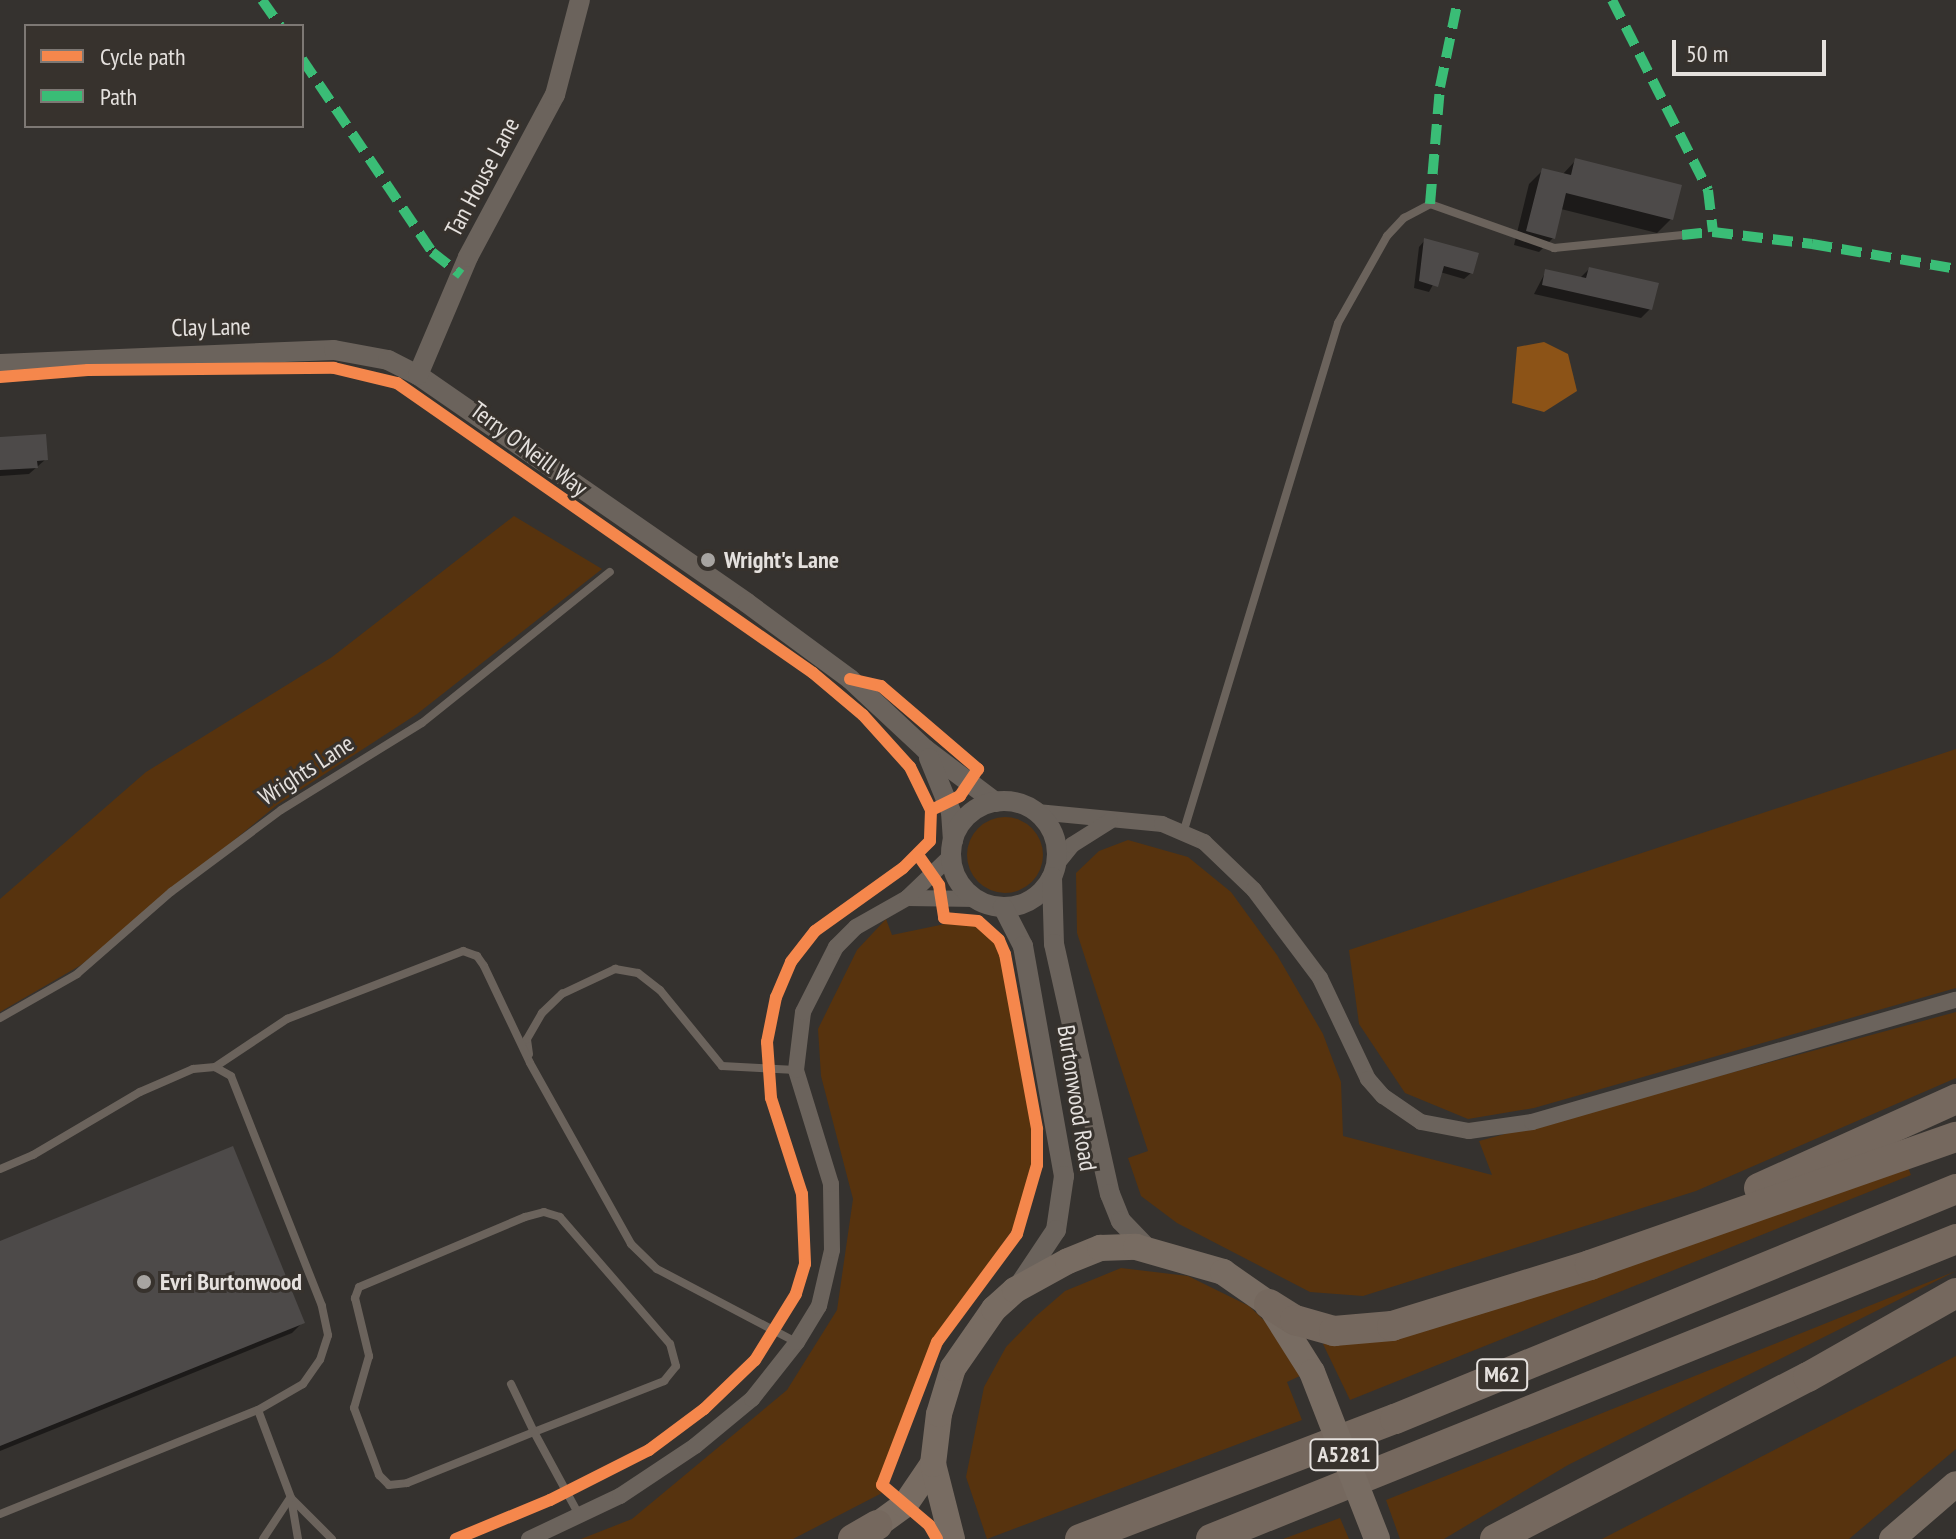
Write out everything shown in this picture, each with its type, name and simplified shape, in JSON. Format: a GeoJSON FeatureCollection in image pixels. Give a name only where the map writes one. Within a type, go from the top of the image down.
{"type":"FeatureCollection","features":[{"type":"Feature","properties":{"kind":"highway"},"geometry":{"type":"LineString","coordinates":[[1590,1265],[1956,1099]]}},
{"type":"Feature","properties":{"kind":"highway"},"geometry":{"type":"LineString","coordinates":[[1269,1304],[1315,1327],[1370,1331],[1590,1265],[1956,1137]]}},
{"type":"Feature","properties":{"kind":"highway","name":"M62"},"geometry":{"type":"LineString","coordinates":[[1080,1539],[1409,1413],[1956,1189]]}},
{"type":"Feature","properties":{"kind":"highway","name":"M62"},"geometry":{"type":"LineString","coordinates":[[1211,1539],[1956,1239]]}},
{"type":"Feature","properties":{"kind":"highway"},"geometry":{"type":"LineString","coordinates":[[1495,1539],[1808,1377],[1956,1293]]}},
{"type":"Feature","properties":{"kind":"main road","name":"A5281"},"geometry":{"type":"LineString","coordinates":[[952,1539],[933,1464],[939,1414],[953,1368],[979,1326],[1015,1290],[1100,1248],[1146,1247],[1223,1272],[1269,1304],[1312,1372],[1377,1539]]}},
{"type":"Feature","properties":{"kind":"main road"},"geometry":{"type":"LineString","coordinates":[[865,1532],[905,1505],[933,1464]]}},
{"type":"Feature","properties":{"kind":"main road"},"geometry":{"type":"LineString","coordinates":[[1892,1539],[1956,1484]]}},
{"type":"Feature","properties":{"kind":"street","name":"Tan House Lane"},"geometry":{"type":"LineString","coordinates":[[418,375],[468,257],[555,95],[580,0]]}},
{"type":"Feature","properties":{"kind":"street","name":"Clay Lane"},"geometry":{"type":"LineString","coordinates":[[0,364],[334,350],[388,360],[418,375]]}},
{"type":"Feature","properties":{"kind":"street"},"geometry":{"type":"LineString","coordinates":[[418,375],[747,603],[850,679],[925,749],[995,802],[1037,812],[1184,830],[1227,862],[1279,920],[1320,978],[1368,1079],[1399,1109],[1421,1122],[1469,1131],[1532,1122],[1956,1000]]}},
{"type":"Feature","properties":{"kind":"street"},"geometry":{"type":"LineString","coordinates":[[925,749],[948,801],[952,848],[959,881],[977,899]]}},
{"type":"Feature","properties":{"kind":"street"},"geometry":{"type":"LineString","coordinates":[[529,1539],[620,1496],[727,1422],[797,1342],[819,1306],[832,1250],[831,1184],[796,1070],[803,1012],[821,968],[856,927],[907,898],[952,848],[968,815],[995,802]]}},
{"type":"Feature","properties":{"kind":"street"},"geometry":{"type":"LineString","coordinates":[[1037,812],[1054,836],[1054,871]]}},
{"type":"Feature","properties":{"kind":"street"},"geometry":{"type":"LineString","coordinates":[[907,898],[977,899],[1003,907],[1034,898],[1087,833],[1112,820]]}},
{"type":"Feature","properties":{"kind":"street","name":"Burtonwood Road"},"geometry":{"type":"LineString","coordinates":[[1054,871],[1054,944],[1110,1194],[1121,1221],[1146,1247]]}},
{"type":"Feature","properties":{"kind":"street","name":"Burtonwood Road"},"geometry":{"type":"LineString","coordinates":[[1003,907],[1023,946],[1064,1176],[1056,1230],[1015,1290]]}},
{"type":"Feature","properties":{"kind":"lane"},"geometry":{"type":"LineString","coordinates":[[1184,830],[1338,323],[1387,236],[1404,218],[1430,204],[1554,248],[1682,235]]}},
{"type":"Feature","properties":{"kind":"lane","name":"Wrights Lane"},"geometry":{"type":"LineString","coordinates":[[0,1018],[77,974],[171,892],[281,810],[422,723],[610,572]]}},
{"type":"Feature","properties":{"kind":"lane"},"geometry":{"type":"LineString","coordinates":[[0,1169],[33,1155],[140,1092],[193,1069],[215,1067],[287,1019],[463,951],[477,956],[484,966],[530,1063],[631,1244],[657,1269],[797,1342]]}},
{"type":"Feature","properties":{"kind":"lane"},"geometry":{"type":"LineString","coordinates":[[530,1063],[527,1039],[542,1013],[562,994],[615,969],[638,973],[660,990],[722,1066],[796,1070]]}},
{"type":"Feature","properties":{"kind":"lane"},"geometry":{"type":"LineString","coordinates":[[0,1514],[258,1410],[303,1384],[320,1360],[328,1335],[322,1306],[231,1076],[215,1067]]}},
{"type":"Feature","properties":{"kind":"lane"},"geometry":{"type":"LineString","coordinates":[[544,1212],[575,1229],[670,1344],[676,1366],[664,1381],[534,1432],[407,1483],[389,1485],[379,1475],[355,1420],[354,1408],[369,1356],[355,1298],[359,1287],[525,1217],[544,1212]]}},
{"type":"Feature","properties":{"kind":"lane"},"geometry":{"type":"LineString","coordinates":[[511,1384],[579,1515]]}},
{"type":"Feature","properties":{"kind":"lane"},"geometry":{"type":"LineString","coordinates":[[258,1410],[291,1498],[298,1539]]}},
{"type":"Feature","properties":{"kind":"lane"},"geometry":{"type":"LineString","coordinates":[[263,1539],[291,1498]]}},
{"type":"Feature","properties":{"kind":"lane"},"geometry":{"type":"LineString","coordinates":[[291,1498],[332,1539]]}},
{"type":"Feature","properties":{"kind":"shaded area"},"geometry":{"type":"Polygon","coordinates":[[[1544,342],[1568,354],[1577,391],[1544,412],[1512,403],[1517,347],[1544,342]]]}},
{"type":"Feature","properties":{"kind":"shaded area"},"geometry":{"type":"Polygon","coordinates":[[[514,516],[602,569],[417,714],[277,805],[81,965],[0,1012],[0,899],[146,772],[332,657],[514,516]]]}},
{"type":"Feature","properties":{"kind":"shaded area"},"geometry":{"type":"Polygon","coordinates":[[[1956,749],[1956,988],[1534,1108],[1468,1119],[1405,1093],[1359,1024],[1349,950],[1956,749]]]}},
{"type":"Feature","properties":{"kind":"shaded area"},"geometry":{"type":"Polygon","coordinates":[[[998,817],[1012,817],[1026,823],[1037,834],[1043,855],[1040,870],[1032,882],[1012,893],[998,893],[984,887],[973,876],[967,862],[967,848],[973,834],[984,823],[998,817]]]}},
{"type":"Feature","properties":{"kind":"shaded area"},"geometry":{"type":"Polygon","coordinates":[[[1128,840],[1188,857],[1231,892],[1277,955],[1323,1034],[1341,1082],[1343,1136],[1492,1175],[1479,1141],[1956,1012],[1956,1078],[1696,1191],[1363,1296],[1310,1292],[1177,1223],[1141,1196],[1128,1158],[1148,1151],[1077,933],[1076,873],[1099,851],[1128,840]]]}},
{"type":"Feature","properties":{"kind":"shaded area"},"geometry":{"type":"Polygon","coordinates":[[[886,919],[892,935],[964,920],[981,926],[999,947],[1031,1115],[1033,1161],[1020,1219],[935,1339],[895,1451],[877,1484],[882,1493],[793,1539],[581,1539],[632,1519],[787,1390],[837,1310],[853,1199],[821,1076],[818,1029],[857,950],[886,919]]]}},
{"type":"Feature","properties":{"kind":"shaded area"},"geometry":{"type":"Polygon","coordinates":[[[1907,1165],[1911,1175],[1350,1400],[1323,1344],[1907,1165]]]}},
{"type":"Feature","properties":{"kind":"shaded area"},"geometry":{"type":"Polygon","coordinates":[[[1121,1268],[1188,1276],[1249,1306],[1273,1329],[1302,1375],[1287,1382],[1302,1420],[987,1539],[966,1477],[984,1387],[1006,1347],[1035,1317],[1065,1291],[1121,1268]]]}},
{"type":"Feature","properties":{"kind":"shaded area"},"geometry":{"type":"Polygon","coordinates":[[[1956,1271],[1568,1465],[1444,1539],[1400,1539],[1386,1500],[1956,1271]]]}},
{"type":"Feature","properties":{"kind":"shaded area"},"geometry":{"type":"Polygon","coordinates":[[[1956,1356],[1956,1449],[1849,1539],[1602,1539],[1956,1356]]]}},
{"type":"Feature","properties":{"kind":"shaded area"},"geometry":{"type":"Polygon","coordinates":[[[1340,1518],[1349,1539],[1283,1539],[1340,1518]]]}},
{"type":"Feature","properties":{"kind":"building"},"geometry":{"type":"Polygon","coordinates":[[[1575,158],[1682,185],[1673,220],[1566,193],[1555,239],[1526,231],[1542,168],[1571,175],[1575,158]]]}},
{"type":"Feature","properties":{"kind":"building"},"geometry":{"type":"Polygon","coordinates":[[[1424,238],[1479,253],[1473,274],[1444,266],[1438,287],[1419,281],[1424,238]]]}},
{"type":"Feature","properties":{"kind":"building"},"geometry":{"type":"Polygon","coordinates":[[[1589,267],[1659,283],[1652,310],[1542,285],[1545,269],[1586,278],[1589,267]]]}},
{"type":"Feature","properties":{"kind":"building"},"geometry":{"type":"Polygon","coordinates":[[[46,434],[48,460],[37,461],[38,468],[0,470],[0,437],[46,434]]]}},
{"type":"Feature","properties":{"kind":"building","name":"Evri Burtonwood"},"geometry":{"type":"Polygon","coordinates":[[[233,1146],[305,1323],[0,1446],[0,1241],[233,1146]]]}},
{"type":"Feature","properties":{"kind":"marked path"},"geometry":{"type":"LineString","coordinates":[[262,0],[279,24]]}},
{"type":"Feature","properties":{"kind":"marked path"},"geometry":{"type":"LineString","coordinates":[[1430,204],[1440,87],[1458,0]]}},
{"type":"Feature","properties":{"kind":"marked path"},"geometry":{"type":"LineString","coordinates":[[1612,0],[1708,190],[1713,232]]}},
{"type":"Feature","properties":{"kind":"marked path"},"geometry":{"type":"LineString","coordinates":[[304,62],[432,252],[461,275]]}},
{"type":"Feature","properties":{"kind":"marked path"},"geometry":{"type":"LineString","coordinates":[[1682,235],[1713,232],[1812,244],[1956,269]]}},
{"type":"Feature","properties":{"kind":"cycle path","name":"Terry O'Neill Way"},"geometry":{"type":"LineString","coordinates":[[0,377],[88,370],[334,368],[397,383],[813,673],[863,715],[910,767],[931,810],[930,841],[903,868],[815,931],[791,962],[776,997],[767,1042],[771,1098],[802,1194],[805,1264],[796,1294],[755,1360],[704,1409],[649,1450],[550,1500],[456,1539]]}},
{"type":"Feature","properties":{"kind":"cycle path"},"geometry":{"type":"LineString","coordinates":[[850,679],[881,686],[978,769],[960,796],[931,810]]}},
{"type":"Feature","properties":{"kind":"cycle path"},"geometry":{"type":"LineString","coordinates":[[918,855],[939,885],[944,918],[978,921],[999,940],[1005,954],[1037,1129],[1037,1165],[1017,1234],[937,1342],[882,1485],[929,1525],[937,1539]]}},
{"type":"Feature","properties":{"kind":"place","name":"Wright's Lane"},"geometry":{"type":"Point","coordinates":[708,560]}},
{"type":"Feature","properties":{"kind":"place","name":"Evri Burtonwood"},"geometry":{"type":"Point","coordinates":[144,1282]}}]}
